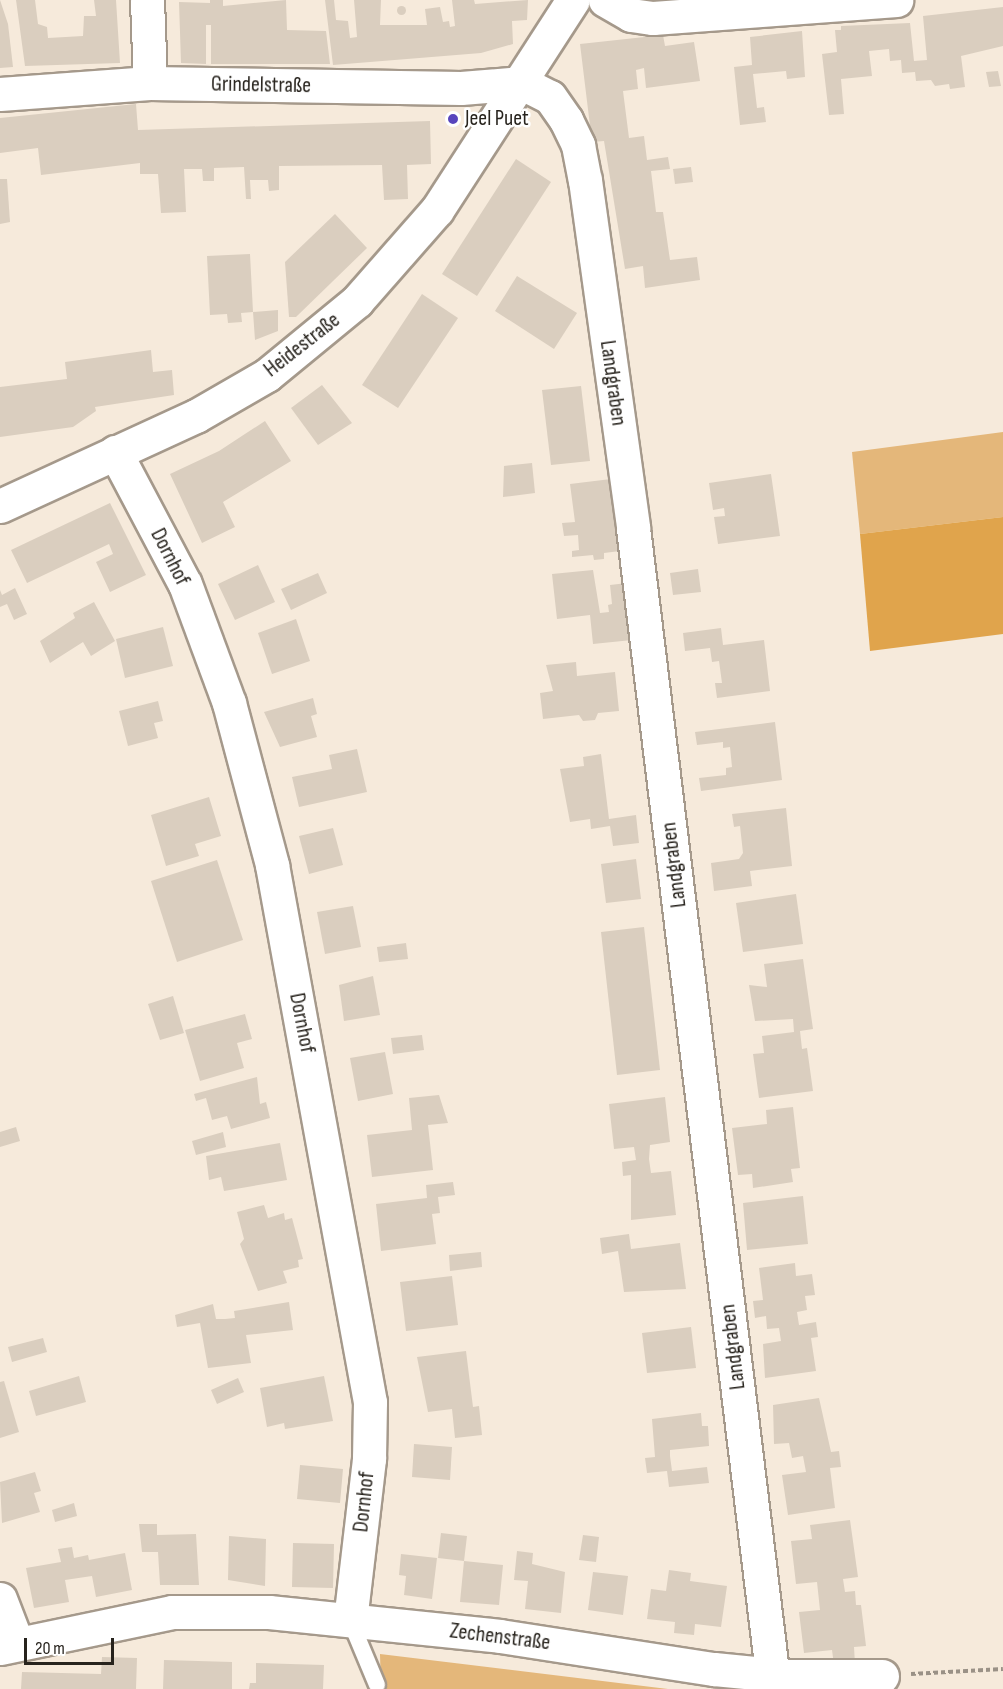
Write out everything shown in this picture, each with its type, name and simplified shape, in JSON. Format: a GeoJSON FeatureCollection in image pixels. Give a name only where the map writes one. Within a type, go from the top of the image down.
{"type":"FeatureCollection","features":[{"type":"Feature","properties":{"kind":"street"},"geometry":{"type":"LineString","coordinates":[[147,0],[150,82]]}},
{"type":"Feature","properties":{"kind":"street","name":"Heidestraße"},"geometry":{"type":"LineString","coordinates":[[0,506],[196,416],[267,375],[357,301],[436,210],[522,83],[573,0]]}},
{"type":"Feature","properties":{"kind":"street"},"geometry":{"type":"LineString","coordinates":[[605,0],[631,15],[653,18],[896,0]]}},
{"type":"Feature","properties":{"kind":"street","name":"Grindelstraße"},"geometry":{"type":"LineString","coordinates":[[0,94],[150,82],[461,88],[522,83]]}},
{"type":"Feature","properties":{"kind":"street","name":"Landgraben"},"geometry":{"type":"LineString","coordinates":[[522,83],[550,97],[566,120],[578,145],[585,180],[635,540],[781,1679]]}},
{"type":"Feature","properties":{"kind":"street","name":"Dornhof"},"geometry":{"type":"LineString","coordinates":[[115,452],[185,584],[229,703],[272,865],[370,1402],[369,1459],[350,1620]]}},
{"type":"Feature","properties":{"kind":"street"},"geometry":{"type":"LineString","coordinates":[[0,1599],[8,1646]]}},
{"type":"Feature","properties":{"kind":"street","name":"Zechenstraße"},"geometry":{"type":"LineString","coordinates":[[8,1646],[172,1612],[269,1612],[500,1636],[781,1679],[882,1683]]}},
{"type":"Feature","properties":{"kind":"lane"},"geometry":{"type":"LineString","coordinates":[[350,1620],[377,1685]]}},
{"type":"Feature","properties":{"kind":"path"},"geometry":{"type":"LineString","coordinates":[[882,1683],[1003,1669]]}},
{"type":"Feature","properties":{"kind":"shaded area"},"geometry":{"type":"Polygon","coordinates":[[[1003,432],[1003,517],[860,534],[852,452],[1003,432]]]}},
{"type":"Feature","properties":{"kind":"shaded area"},"geometry":{"type":"Polygon","coordinates":[[[1003,517],[1003,634],[870,651],[860,534],[1003,517]]]}},
{"type":"Feature","properties":{"kind":"shaded area"},"geometry":{"type":"Polygon","coordinates":[[[380,1654],[668,1689],[381,1689],[380,1654]]]}},
{"type":"Feature","properties":{"kind":"building"},"geometry":{"type":"Polygon","coordinates":[[[0,0],[8,24],[13,67],[0,68],[0,0]]]}},
{"type":"Feature","properties":{"kind":"building"},"geometry":{"type":"Polygon","coordinates":[[[16,0],[35,0],[38,24],[47,27],[48,38],[83,36],[84,16],[96,16],[94,0],[116,0],[120,63],[25,66],[16,0]]]}},
{"type":"Feature","properties":{"kind":"building"},"geometry":{"type":"Polygon","coordinates":[[[210,0],[223,0],[223,6],[286,0],[287,30],[326,31],[330,64],[211,64],[211,25],[206,25],[206,64],[181,63],[179,2],[210,3],[210,0]]]}},
{"type":"Feature","properties":{"kind":"building"},"geometry":{"type":"Polygon","coordinates":[[[325,0],[334,0],[336,20],[348,21],[350,38],[357,37],[354,0],[381,0],[380,25],[427,25],[425,9],[440,7],[443,22],[449,21],[450,27],[455,26],[452,0],[474,0],[475,4],[528,0],[527,20],[512,21],[513,44],[481,53],[333,65],[325,0]]]}},
{"type":"Feature","properties":{"kind":"building"},"geometry":{"type":"Polygon","coordinates":[[[401,5],[406,10],[401,15],[396,10],[401,5]]]}},
{"type":"Feature","properties":{"kind":"building"},"geometry":{"type":"Polygon","coordinates":[[[1003,7],[1003,46],[961,56],[965,87],[950,89],[949,84],[935,86],[931,80],[916,81],[915,72],[902,73],[901,60],[890,61],[889,49],[869,51],[872,76],[841,79],[844,114],[829,115],[822,54],[837,52],[835,30],[841,30],[841,26],[910,23],[914,61],[927,60],[923,16],[1003,7]]]}},
{"type":"Feature","properties":{"kind":"building"},"geometry":{"type":"Polygon","coordinates":[[[802,31],[805,77],[787,79],[786,71],[753,74],[757,108],[764,107],[766,122],[740,125],[734,67],[752,65],[750,37],[802,31]]]}},
{"type":"Feature","properties":{"kind":"building"},"geometry":{"type":"Polygon","coordinates":[[[663,35],[665,46],[694,42],[700,81],[646,88],[644,68],[636,70],[638,89],[623,91],[629,138],[644,136],[647,160],[668,157],[670,169],[651,171],[656,212],[663,212],[670,260],[697,257],[700,280],[645,288],[643,266],[625,269],[604,141],[592,142],[580,44],[663,35]]]}},
{"type":"Feature","properties":{"kind":"building"},"geometry":{"type":"Polygon","coordinates":[[[998,71],[1001,86],[989,87],[986,72],[998,71]]]}},
{"type":"Feature","properties":{"kind":"building"},"geometry":{"type":"Polygon","coordinates":[[[136,104],[138,130],[430,121],[431,164],[407,165],[408,199],[384,200],[382,165],[279,166],[279,190],[269,191],[268,180],[250,180],[251,199],[246,199],[244,167],[214,168],[214,181],[203,181],[202,169],[184,169],[186,212],[161,213],[158,174],[140,174],[140,163],[41,175],[38,148],[0,153],[0,118],[136,104]]]}},
{"type":"Feature","properties":{"kind":"building"},"geometry":{"type":"Polygon","coordinates":[[[516,159],[551,182],[477,296],[442,274],[516,159]]]}},
{"type":"Feature","properties":{"kind":"building"},"geometry":{"type":"Polygon","coordinates":[[[691,167],[693,182],[675,184],[673,169],[691,167]]]}},
{"type":"Feature","properties":{"kind":"building"},"geometry":{"type":"Polygon","coordinates":[[[0,179],[7,179],[10,222],[0,224],[0,179]]]}},
{"type":"Feature","properties":{"kind":"building"},"geometry":{"type":"Polygon","coordinates":[[[335,214],[367,248],[296,317],[289,317],[285,262],[335,214]]]}},
{"type":"Feature","properties":{"kind":"building"},"geometry":{"type":"Polygon","coordinates":[[[250,254],[253,312],[241,313],[242,322],[228,323],[227,314],[210,315],[207,256],[250,254]]]}},
{"type":"Feature","properties":{"kind":"building"},"geometry":{"type":"Polygon","coordinates":[[[517,276],[577,313],[554,349],[495,311],[517,276]]]}},
{"type":"Feature","properties":{"kind":"building"},"geometry":{"type":"Polygon","coordinates":[[[422,294],[458,318],[398,408],[362,385],[422,294]]]}},
{"type":"Feature","properties":{"kind":"building"},"geometry":{"type":"Polygon","coordinates":[[[278,310],[278,331],[255,340],[253,312],[278,310]]]}},
{"type":"Feature","properties":{"kind":"building"},"geometry":{"type":"Polygon","coordinates":[[[151,350],[153,372],[172,370],[174,395],[95,407],[96,411],[73,427],[0,437],[0,387],[67,379],[65,362],[151,350]]]}},
{"type":"Feature","properties":{"kind":"building"},"geometry":{"type":"Polygon","coordinates":[[[322,385],[352,423],[318,445],[291,408],[322,385]]]}},
{"type":"Feature","properties":{"kind":"building"},"geometry":{"type":"Polygon","coordinates":[[[581,386],[590,461],[551,465],[542,390],[581,386]]]}},
{"type":"Feature","properties":{"kind":"building"},"geometry":{"type":"Polygon","coordinates":[[[265,421],[291,461],[223,502],[235,527],[202,543],[170,474],[219,451],[265,421]]]}},
{"type":"Feature","properties":{"kind":"building"},"geometry":{"type":"Polygon","coordinates":[[[532,463],[535,493],[503,497],[504,466],[532,463]]]}},
{"type":"Feature","properties":{"kind":"building"},"geometry":{"type":"Polygon","coordinates":[[[771,474],[780,536],[718,544],[714,517],[725,516],[724,508],[713,510],[709,483],[771,474]]]}},
{"type":"Feature","properties":{"kind":"building"},"geometry":{"type":"Polygon","coordinates":[[[611,479],[620,551],[604,553],[604,559],[594,560],[593,555],[572,557],[572,551],[579,550],[578,535],[564,536],[562,523],[575,522],[570,484],[611,479]]]}},
{"type":"Feature","properties":{"kind":"building"},"geometry":{"type":"Polygon","coordinates":[[[110,503],[146,575],[110,592],[96,562],[113,554],[109,544],[27,583],[11,550],[110,503]]]}},
{"type":"Feature","properties":{"kind":"building"},"geometry":{"type":"Polygon","coordinates":[[[258,565],[275,602],[235,620],[218,584],[258,565]]]}},
{"type":"Feature","properties":{"kind":"building"},"geometry":{"type":"Polygon","coordinates":[[[698,569],[701,592],[673,595],[670,573],[698,569]]]}},
{"type":"Feature","properties":{"kind":"building"},"geometry":{"type":"Polygon","coordinates":[[[593,570],[600,613],[609,612],[608,605],[612,604],[610,585],[627,583],[632,640],[593,644],[590,615],[557,619],[552,574],[593,570]]]}},
{"type":"Feature","properties":{"kind":"building"},"geometry":{"type":"Polygon","coordinates":[[[318,573],[327,593],[291,610],[281,589],[318,573]]]}},
{"type":"Feature","properties":{"kind":"building"},"geometry":{"type":"Polygon","coordinates":[[[15,588],[27,614],[14,620],[7,604],[0,607],[0,590],[2,595],[15,588]]]}},
{"type":"Feature","properties":{"kind":"building"},"geometry":{"type":"Polygon","coordinates":[[[94,602],[115,641],[91,656],[83,642],[50,663],[40,641],[75,618],[73,613],[94,602]]]}},
{"type":"Feature","properties":{"kind":"building"},"geometry":{"type":"Polygon","coordinates":[[[296,619],[310,661],[272,674],[258,633],[296,619]]]}},
{"type":"Feature","properties":{"kind":"building"},"geometry":{"type":"Polygon","coordinates":[[[163,627],[173,666],[125,678],[116,639],[163,627]]]}},
{"type":"Feature","properties":{"kind":"building"},"geometry":{"type":"Polygon","coordinates":[[[721,628],[723,645],[764,640],[770,691],[717,698],[715,683],[722,683],[719,661],[712,662],[710,648],[685,651],[683,633],[721,628]]]}},
{"type":"Feature","properties":{"kind":"building"},"geometry":{"type":"Polygon","coordinates":[[[576,662],[577,676],[615,672],[619,711],[598,713],[595,720],[583,721],[579,715],[543,719],[540,693],[553,691],[546,665],[576,662]]]}},
{"type":"Feature","properties":{"kind":"building"},"geometry":{"type":"Polygon","coordinates":[[[313,698],[317,714],[311,716],[317,737],[280,747],[264,712],[313,698]]]}},
{"type":"Feature","properties":{"kind":"building"},"geometry":{"type":"Polygon","coordinates":[[[158,701],[163,721],[154,723],[158,738],[128,746],[119,711],[158,701]]]}},
{"type":"Feature","properties":{"kind":"building"},"geometry":{"type":"Polygon","coordinates":[[[775,722],[782,780],[701,791],[699,778],[726,775],[726,768],[732,767],[730,747],[723,748],[723,742],[697,745],[695,732],[775,722]]]}},
{"type":"Feature","properties":{"kind":"building"},"geometry":{"type":"Polygon","coordinates":[[[357,749],[367,792],[299,807],[292,777],[332,769],[329,755],[357,749]]]}},
{"type":"Feature","properties":{"kind":"building"},"geometry":{"type":"Polygon","coordinates":[[[601,754],[609,819],[636,815],[639,843],[613,846],[610,826],[591,829],[590,819],[570,822],[560,769],[584,766],[583,757],[601,754]]]}},
{"type":"Feature","properties":{"kind":"building"},"geometry":{"type":"Polygon","coordinates":[[[209,797],[221,836],[195,844],[199,856],[166,866],[151,815],[209,797]]]}},
{"type":"Feature","properties":{"kind":"building"},"geometry":{"type":"Polygon","coordinates":[[[786,808],[792,866],[750,871],[752,886],[714,891],[711,863],[739,859],[743,853],[740,826],[734,827],[732,814],[786,808]]]}},
{"type":"Feature","properties":{"kind":"building"},"geometry":{"type":"Polygon","coordinates":[[[333,828],[343,865],[309,874],[299,836],[333,828]]]}},
{"type":"Feature","properties":{"kind":"building"},"geometry":{"type":"Polygon","coordinates":[[[636,859],[641,899],[606,903],[601,864],[636,859]]]}},
{"type":"Feature","properties":{"kind":"building"},"geometry":{"type":"Polygon","coordinates":[[[217,860],[243,940],[177,962],[151,881],[217,860]]]}},
{"type":"Feature","properties":{"kind":"building"},"geometry":{"type":"Polygon","coordinates":[[[796,894],[803,944],[743,952],[736,903],[796,894]]]}},
{"type":"Feature","properties":{"kind":"building"},"geometry":{"type":"Polygon","coordinates":[[[353,906],[361,947],[325,954],[317,912],[353,906]]]}},
{"type":"Feature","properties":{"kind":"building"},"geometry":{"type":"Polygon","coordinates":[[[644,927],[660,1070],[617,1075],[601,932],[644,927]]]}},
{"type":"Feature","properties":{"kind":"building"},"geometry":{"type":"Polygon","coordinates":[[[406,943],[408,959],[379,962],[377,947],[406,943]]]}},
{"type":"Feature","properties":{"kind":"building"},"geometry":{"type":"Polygon","coordinates":[[[803,959],[813,1029],[800,1031],[802,1049],[807,1048],[813,1091],[759,1098],[753,1054],[764,1053],[762,1036],[794,1032],[793,1019],[755,1021],[749,985],[767,987],[764,964],[803,959]]]}},
{"type":"Feature","properties":{"kind":"building"},"geometry":{"type":"Polygon","coordinates":[[[373,976],[380,1015],[344,1021],[339,985],[373,976]]]}},
{"type":"Feature","properties":{"kind":"building"},"geometry":{"type":"Polygon","coordinates":[[[173,996],[184,1033],[160,1040],[148,1004],[173,996]]]}},
{"type":"Feature","properties":{"kind":"building"},"geometry":{"type":"Polygon","coordinates":[[[245,1014],[252,1039],[237,1043],[244,1068],[200,1081],[185,1030],[245,1014]]]}},
{"type":"Feature","properties":{"kind":"building"},"geometry":{"type":"Polygon","coordinates":[[[422,1035],[424,1050],[393,1054],[391,1038],[422,1035]]]}},
{"type":"Feature","properties":{"kind":"building"},"geometry":{"type":"Polygon","coordinates":[[[385,1052],[393,1094],[358,1101],[350,1058],[385,1052]]]}},
{"type":"Feature","properties":{"kind":"building"},"geometry":{"type":"Polygon","coordinates":[[[257,1077],[260,1104],[266,1102],[270,1118],[231,1129],[227,1116],[212,1120],[206,1098],[196,1101],[194,1094],[257,1077]]]}},
{"type":"Feature","properties":{"kind":"building"},"geometry":{"type":"Polygon","coordinates":[[[439,1095],[448,1123],[428,1125],[433,1170],[372,1177],[367,1135],[412,1130],[409,1098],[439,1095]]]}},
{"type":"Feature","properties":{"kind":"building"},"geometry":{"type":"Polygon","coordinates":[[[665,1097],[670,1142],[650,1145],[649,1159],[651,1173],[671,1171],[676,1215],[631,1220],[631,1175],[623,1176],[622,1162],[636,1160],[634,1147],[614,1149],[609,1104],[665,1097]]]}},
{"type":"Feature","properties":{"kind":"building"},"geometry":{"type":"Polygon","coordinates":[[[793,1107],[800,1168],[791,1169],[793,1182],[753,1188],[752,1174],[738,1175],[732,1128],[767,1124],[766,1110],[793,1107]]]}},
{"type":"Feature","properties":{"kind":"building"},"geometry":{"type":"Polygon","coordinates":[[[16,1127],[20,1141],[0,1147],[0,1132],[16,1127]]]}},
{"type":"Feature","properties":{"kind":"building"},"geometry":{"type":"Polygon","coordinates":[[[223,1132],[226,1147],[196,1155],[192,1141],[223,1132]]]}},
{"type":"Feature","properties":{"kind":"building"},"geometry":{"type":"Polygon","coordinates":[[[280,1143],[287,1180],[224,1191],[221,1177],[209,1180],[206,1156],[280,1143]]]}},
{"type":"Feature","properties":{"kind":"building"},"geometry":{"type":"Polygon","coordinates":[[[453,1182],[455,1195],[438,1197],[440,1213],[432,1214],[436,1244],[381,1251],[376,1204],[427,1198],[426,1185],[453,1182]]]}},
{"type":"Feature","properties":{"kind":"building"},"geometry":{"type":"Polygon","coordinates":[[[803,1196],[808,1244],[747,1250],[743,1203],[803,1196]]]}},
{"type":"Feature","properties":{"kind":"building"},"geometry":{"type":"Polygon","coordinates":[[[264,1205],[268,1218],[284,1213],[285,1220],[292,1218],[303,1259],[298,1260],[299,1267],[283,1271],[287,1283],[258,1291],[240,1244],[244,1239],[237,1212],[264,1205]]]}},
{"type":"Feature","properties":{"kind":"building"},"geometry":{"type":"Polygon","coordinates":[[[629,1234],[631,1249],[680,1243],[686,1289],[624,1292],[618,1251],[602,1254],[600,1238],[629,1234]]]}},
{"type":"Feature","properties":{"kind":"building"},"geometry":{"type":"Polygon","coordinates":[[[481,1252],[482,1267],[450,1271],[449,1255],[481,1252]]]}},
{"type":"Feature","properties":{"kind":"building"},"geometry":{"type":"Polygon","coordinates":[[[795,1263],[796,1276],[812,1274],[815,1295],[805,1296],[807,1310],[797,1312],[799,1325],[816,1322],[818,1337],[811,1338],[816,1371],[765,1378],[763,1344],[781,1341],[779,1328],[767,1329],[766,1316],[755,1318],[753,1301],[763,1300],[759,1268],[795,1263]]]}},
{"type":"Feature","properties":{"kind":"building"},"geometry":{"type":"Polygon","coordinates":[[[452,1276],[458,1325],[406,1331],[400,1282],[452,1276]]]}},
{"type":"Feature","properties":{"kind":"building"},"geometry":{"type":"Polygon","coordinates":[[[289,1302],[293,1330],[246,1335],[251,1363],[208,1368],[200,1323],[177,1327],[175,1315],[213,1304],[216,1319],[225,1319],[235,1318],[234,1311],[289,1302]]]}},
{"type":"Feature","properties":{"kind":"building"},"geometry":{"type":"Polygon","coordinates":[[[691,1327],[696,1368],[647,1373],[642,1333],[691,1327]]]}},
{"type":"Feature","properties":{"kind":"building"},"geometry":{"type":"Polygon","coordinates":[[[43,1338],[47,1352],[12,1362],[8,1347],[43,1338]]]}},
{"type":"Feature","properties":{"kind":"building"},"geometry":{"type":"Polygon","coordinates":[[[466,1351],[473,1407],[479,1406],[482,1435],[455,1438],[452,1409],[428,1412],[417,1357],[466,1351]]]}},
{"type":"Feature","properties":{"kind":"building"},"geometry":{"type":"Polygon","coordinates":[[[79,1376],[86,1402],[36,1416],[29,1391],[79,1376]]]}},
{"type":"Feature","properties":{"kind":"building"},"geometry":{"type":"Polygon","coordinates":[[[324,1376],[333,1421],[285,1429],[284,1423],[267,1427],[260,1388],[324,1376]]]}},
{"type":"Feature","properties":{"kind":"building"},"geometry":{"type":"Polygon","coordinates":[[[238,1378],[244,1392],[217,1404],[211,1390],[238,1378]]]}},
{"type":"Feature","properties":{"kind":"building"},"geometry":{"type":"Polygon","coordinates":[[[4,1381],[19,1432],[0,1438],[0,1382],[4,1381]]]}},
{"type":"Feature","properties":{"kind":"building"},"geometry":{"type":"Polygon","coordinates":[[[819,1398],[831,1452],[839,1451],[841,1467],[830,1468],[835,1508],[788,1515],[782,1475],[806,1472],[803,1456],[792,1458],[789,1443],[774,1444],[773,1405],[819,1398]]]}},
{"type":"Feature","properties":{"kind":"building"},"geometry":{"type":"Polygon","coordinates":[[[701,1413],[702,1426],[708,1426],[709,1446],[670,1450],[670,1456],[672,1471],[707,1467],[709,1483],[669,1487],[667,1471],[647,1473],[645,1458],[655,1457],[652,1419],[701,1413]]]}},
{"type":"Feature","properties":{"kind":"building"},"geometry":{"type":"Polygon","coordinates":[[[414,1444],[452,1447],[450,1480],[412,1477],[414,1444]]]}},
{"type":"Feature","properties":{"kind":"building"},"geometry":{"type":"Polygon","coordinates":[[[300,1465],[343,1469],[340,1503],[297,1499],[300,1465]]]}},
{"type":"Feature","properties":{"kind":"building"},"geometry":{"type":"Polygon","coordinates":[[[35,1472],[41,1491],[34,1493],[40,1512],[2,1523],[0,1482],[35,1472]]]}},
{"type":"Feature","properties":{"kind":"building"},"geometry":{"type":"Polygon","coordinates":[[[74,1503],[77,1516],[55,1522],[52,1510],[74,1503]]]}},
{"type":"Feature","properties":{"kind":"building"},"geometry":{"type":"Polygon","coordinates":[[[850,1520],[858,1577],[843,1579],[845,1592],[855,1591],[856,1605],[861,1605],[866,1646],[854,1647],[855,1664],[834,1665],[832,1650],[804,1653],[799,1612],[820,1610],[817,1582],[796,1584],[791,1541],[812,1539],[810,1525],[850,1520]]]}},
{"type":"Feature","properties":{"kind":"building"},"geometry":{"type":"Polygon","coordinates":[[[139,1524],[157,1524],[157,1535],[196,1534],[199,1585],[160,1585],[158,1552],[142,1552],[139,1524]]]}},
{"type":"Feature","properties":{"kind":"building"},"geometry":{"type":"Polygon","coordinates":[[[441,1533],[467,1536],[464,1561],[438,1558],[441,1533]]]}},
{"type":"Feature","properties":{"kind":"building"},"geometry":{"type":"Polygon","coordinates":[[[583,1535],[599,1537],[596,1562],[579,1560],[583,1535]]]}},
{"type":"Feature","properties":{"kind":"building"},"geometry":{"type":"Polygon","coordinates":[[[229,1536],[266,1539],[265,1586],[228,1580],[229,1536]]]}},
{"type":"Feature","properties":{"kind":"building"},"geometry":{"type":"Polygon","coordinates":[[[293,1543],[334,1544],[333,1588],[292,1587],[293,1543]]]}},
{"type":"Feature","properties":{"kind":"building"},"geometry":{"type":"Polygon","coordinates":[[[72,1547],[74,1558],[88,1555],[89,1560],[125,1553],[132,1590],[96,1597],[92,1576],[65,1580],[69,1602],[34,1608],[26,1568],[61,1562],[58,1549],[72,1547]]]}},
{"type":"Feature","properties":{"kind":"building"},"geometry":{"type":"Polygon","coordinates":[[[517,1551],[533,1553],[532,1564],[565,1572],[561,1613],[525,1609],[528,1581],[514,1580],[517,1551]]]}},
{"type":"Feature","properties":{"kind":"building"},"geometry":{"type":"Polygon","coordinates":[[[401,1554],[437,1558],[432,1599],[404,1595],[406,1576],[399,1575],[401,1554]]]}},
{"type":"Feature","properties":{"kind":"building"},"geometry":{"type":"Polygon","coordinates":[[[464,1561],[503,1565],[499,1605],[460,1602],[464,1561]]]}},
{"type":"Feature","properties":{"kind":"building"},"geometry":{"type":"Polygon","coordinates":[[[669,1570],[691,1573],[690,1581],[727,1586],[721,1627],[695,1624],[694,1635],[674,1633],[675,1622],[647,1619],[651,1589],[666,1591],[669,1570]]]}},
{"type":"Feature","properties":{"kind":"building"},"geometry":{"type":"Polygon","coordinates":[[[593,1572],[628,1576],[623,1615],[588,1610],[593,1572]]]}},
{"type":"Feature","properties":{"kind":"building"},"geometry":{"type":"Polygon","coordinates":[[[102,1657],[137,1658],[136,1689],[21,1689],[22,1672],[101,1674],[102,1657]]]}},
{"type":"Feature","properties":{"kind":"building"},"geometry":{"type":"Polygon","coordinates":[[[164,1660],[232,1662],[232,1689],[163,1689],[164,1660]]]}},
{"type":"Feature","properties":{"kind":"building"},"geometry":{"type":"Polygon","coordinates":[[[256,1663],[324,1665],[323,1689],[249,1689],[250,1683],[256,1683],[256,1663]]]}},
{"type":"Feature","properties":{"kind":"place","name":"Jeel Puet"},"geometry":{"type":"Point","coordinates":[453,119]}}]}
